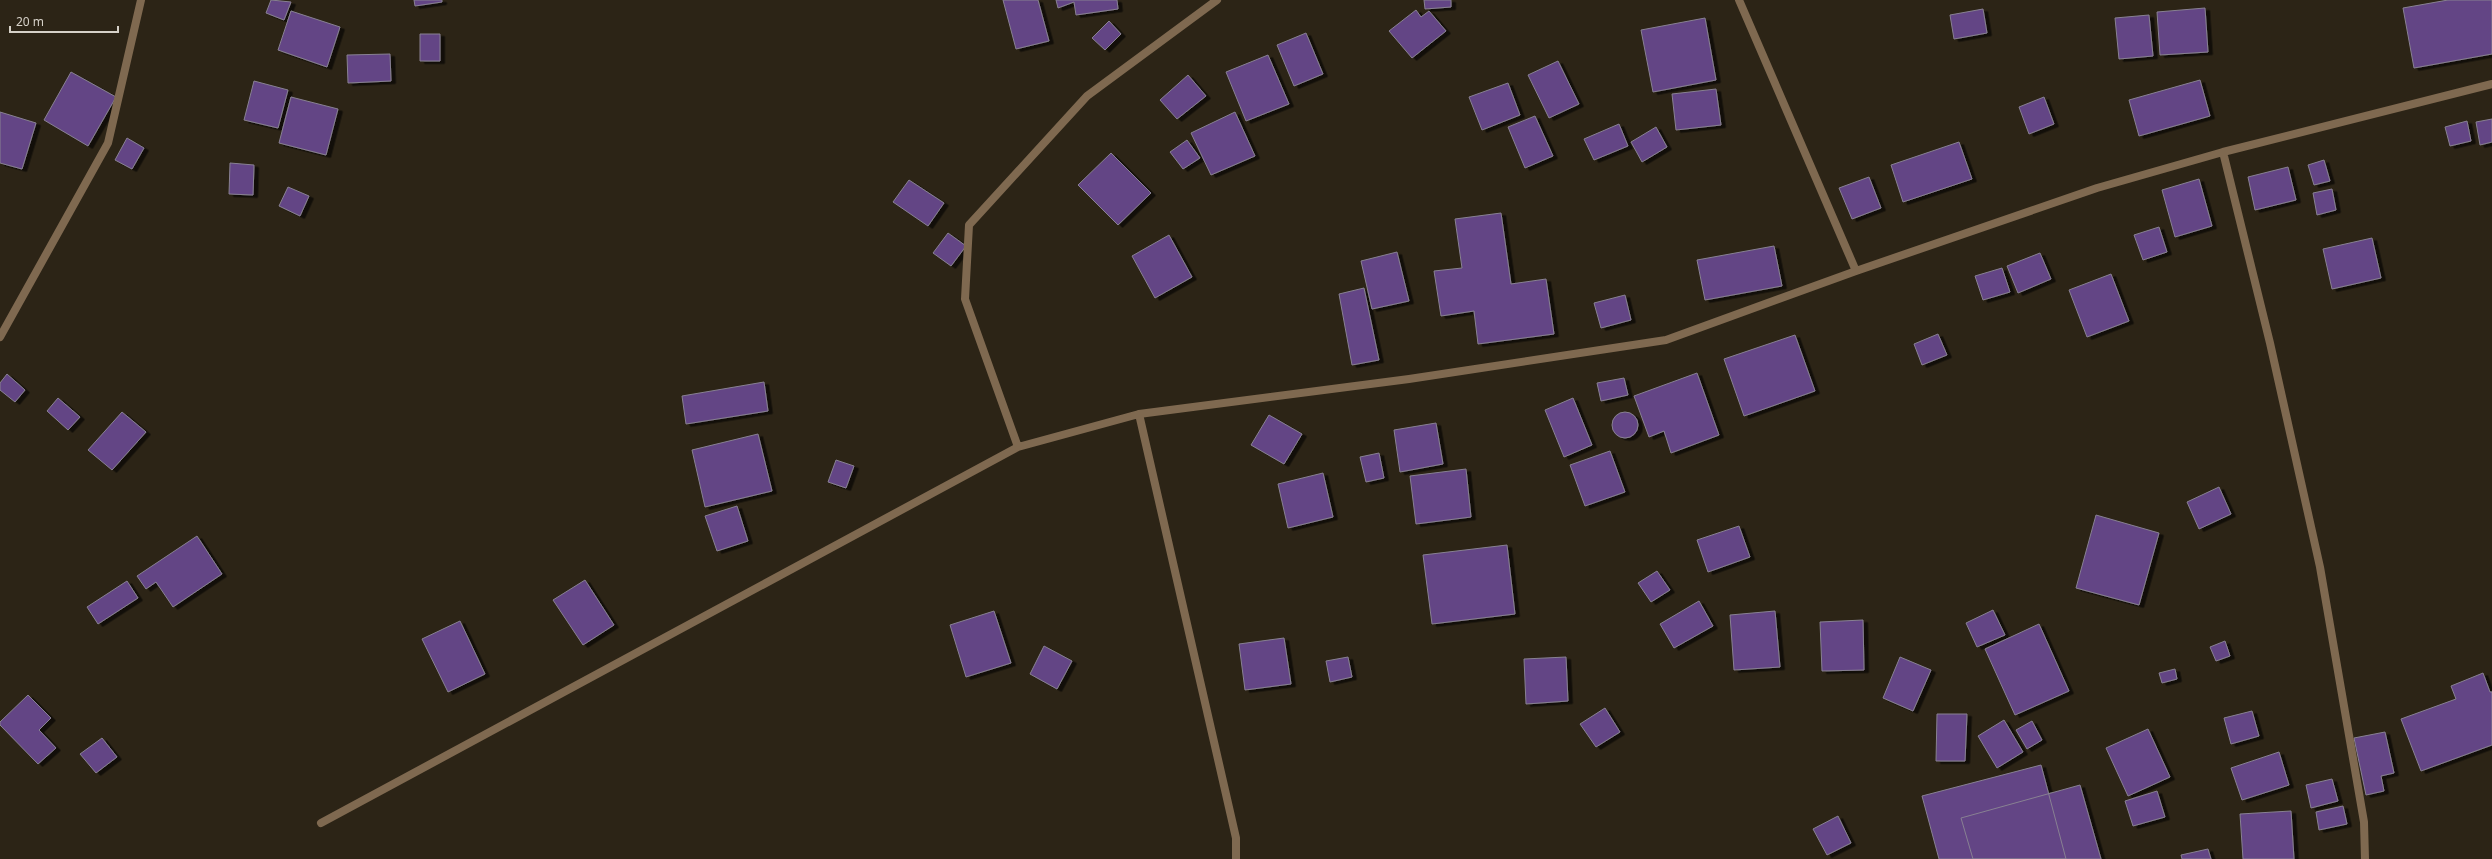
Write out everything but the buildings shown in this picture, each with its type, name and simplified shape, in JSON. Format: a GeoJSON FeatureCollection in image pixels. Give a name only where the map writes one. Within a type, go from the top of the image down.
{"type":"FeatureCollection","features":[{"type":"Feature","properties":{"kind":"street"},"geometry":{"type":"LineString","coordinates":[[0,337],[108,143],[141,0]]}},
{"type":"Feature","properties":{"kind":"street"},"geometry":{"type":"LineString","coordinates":[[1018,447],[965,299],[969,225],[1087,96],[1217,0]]}},
{"type":"Feature","properties":{"kind":"street"},"geometry":{"type":"LineString","coordinates":[[1739,0],[1856,270]]}},
{"type":"Feature","properties":{"kind":"street"},"geometry":{"type":"LineString","coordinates":[[321,823],[1018,447],[1139,414],[1408,379],[1666,340],[1856,270],[2097,188],[2222,152],[2492,84]]}},
{"type":"Feature","properties":{"kind":"street"},"geometry":{"type":"LineString","coordinates":[[2222,152],[2270,342],[2320,567],[2364,822],[2365,859]]}},
{"type":"Feature","properties":{"kind":"street"},"geometry":{"type":"LineString","coordinates":[[1139,414],[1236,838],[1236,859]]}}]}
